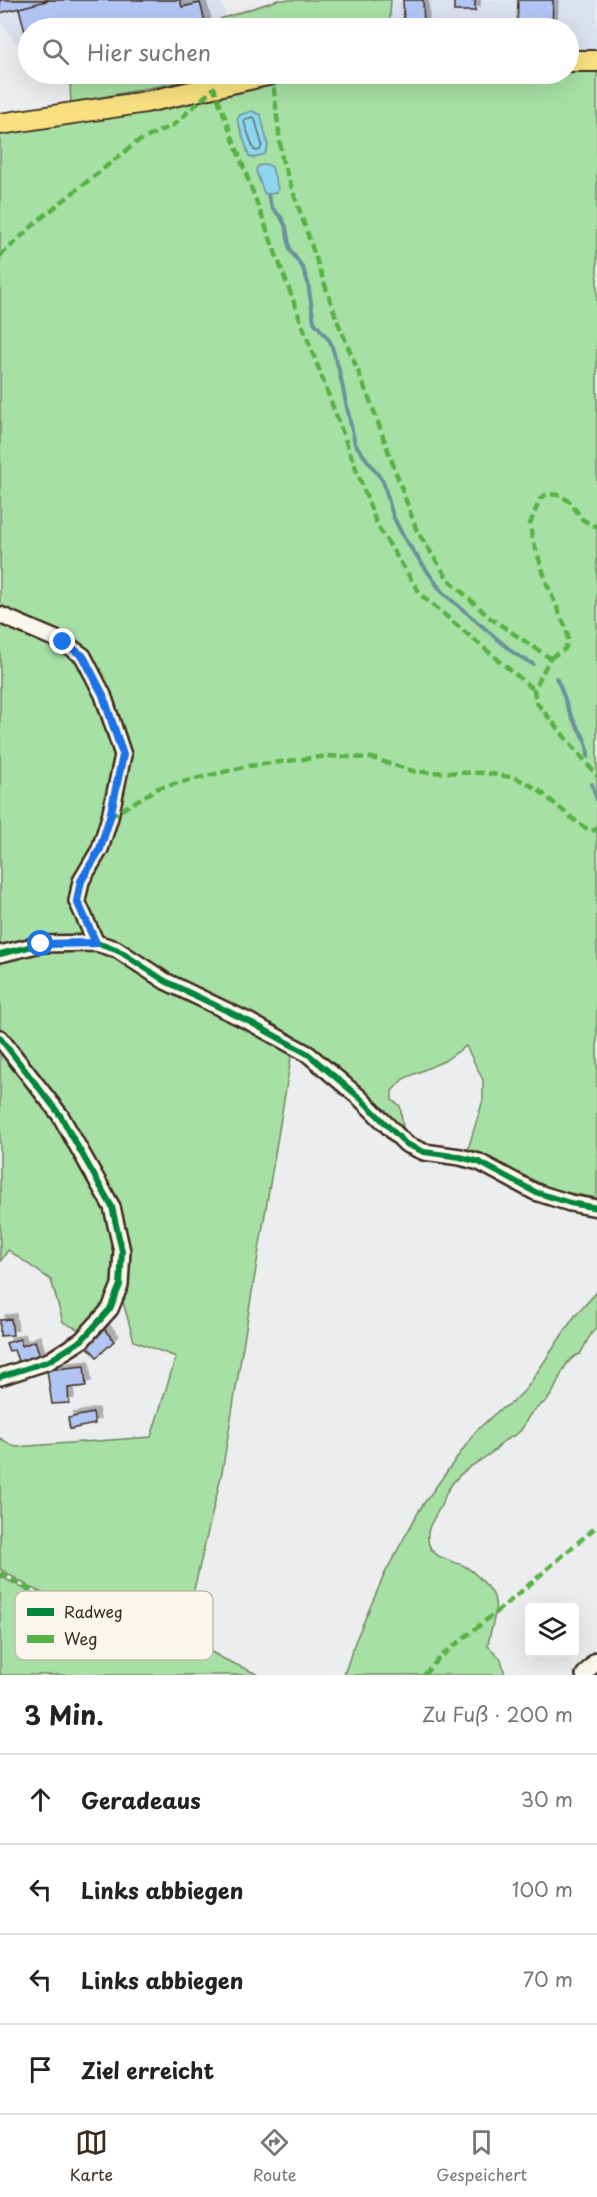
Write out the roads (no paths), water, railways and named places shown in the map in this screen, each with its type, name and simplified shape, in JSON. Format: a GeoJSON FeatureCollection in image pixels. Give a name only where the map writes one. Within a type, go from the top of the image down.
{"type":"FeatureCollection","features":[{"type":"Feature","properties":{"kind":"main road"},"geometry":{"type":"LineString","coordinates":[[579,61],[597,61]]}},
{"type":"Feature","properties":{"kind":"main road"},"geometry":{"type":"LineString","coordinates":[[0,124],[146,102],[227,84]]}},
{"type":"Feature","properties":{"kind":"street"},"geometry":{"type":"LineString","coordinates":[[0,615],[63,642],[83,656],[103,695],[123,755],[110,817],[100,849],[81,881],[77,901],[96,943]]}},
{"type":"Feature","properties":{"kind":"street"},"geometry":{"type":"LineString","coordinates":[[0,954],[41,944],[96,943],[116,949],[165,981],[250,1022],[308,1054],[360,1098],[406,1144],[424,1152],[479,1162],[535,1192],[570,1203],[597,1208]]}},
{"type":"Feature","properties":{"kind":"street"},"geometry":{"type":"LineString","coordinates":[[0,1038],[60,1115],[112,1207],[122,1251],[120,1285],[110,1309],[82,1340],[49,1361],[0,1377]]}},
{"type":"Feature","properties":{"kind":"street"},"geometry":{"type":"LineString","coordinates":[[584,1675],[597,1660]]}},
{"type":"Feature","properties":{"kind":"water"},"geometry":{"type":"Polygon","coordinates":[[[252,111],[261,115],[268,146],[265,154],[253,158],[249,156],[237,119],[240,115],[252,111]]]}},
{"type":"Feature","properties":{"kind":"water"},"geometry":{"type":"Polygon","coordinates":[[[266,164],[272,167],[278,188],[277,192],[268,195],[264,193],[256,171],[258,166],[266,164]]]}},
{"type":"Feature","properties":{"kind":"waterway"},"geometry":{"type":"LineString","coordinates":[[268,195],[272,208],[281,217],[286,227],[290,250],[303,268],[308,283],[314,322],[330,341],[338,366],[355,444],[383,481],[393,516],[404,538],[442,592],[515,654],[533,664]]}},
{"type":"Feature","properties":{"kind":"waterway"},"geometry":{"type":"LineString","coordinates":[[556,678],[570,713],[584,738],[588,757]]}},
{"type":"Feature","properties":{"kind":"waterway"},"geometry":{"type":"LineString","coordinates":[[592,784],[597,800]]}}]}
